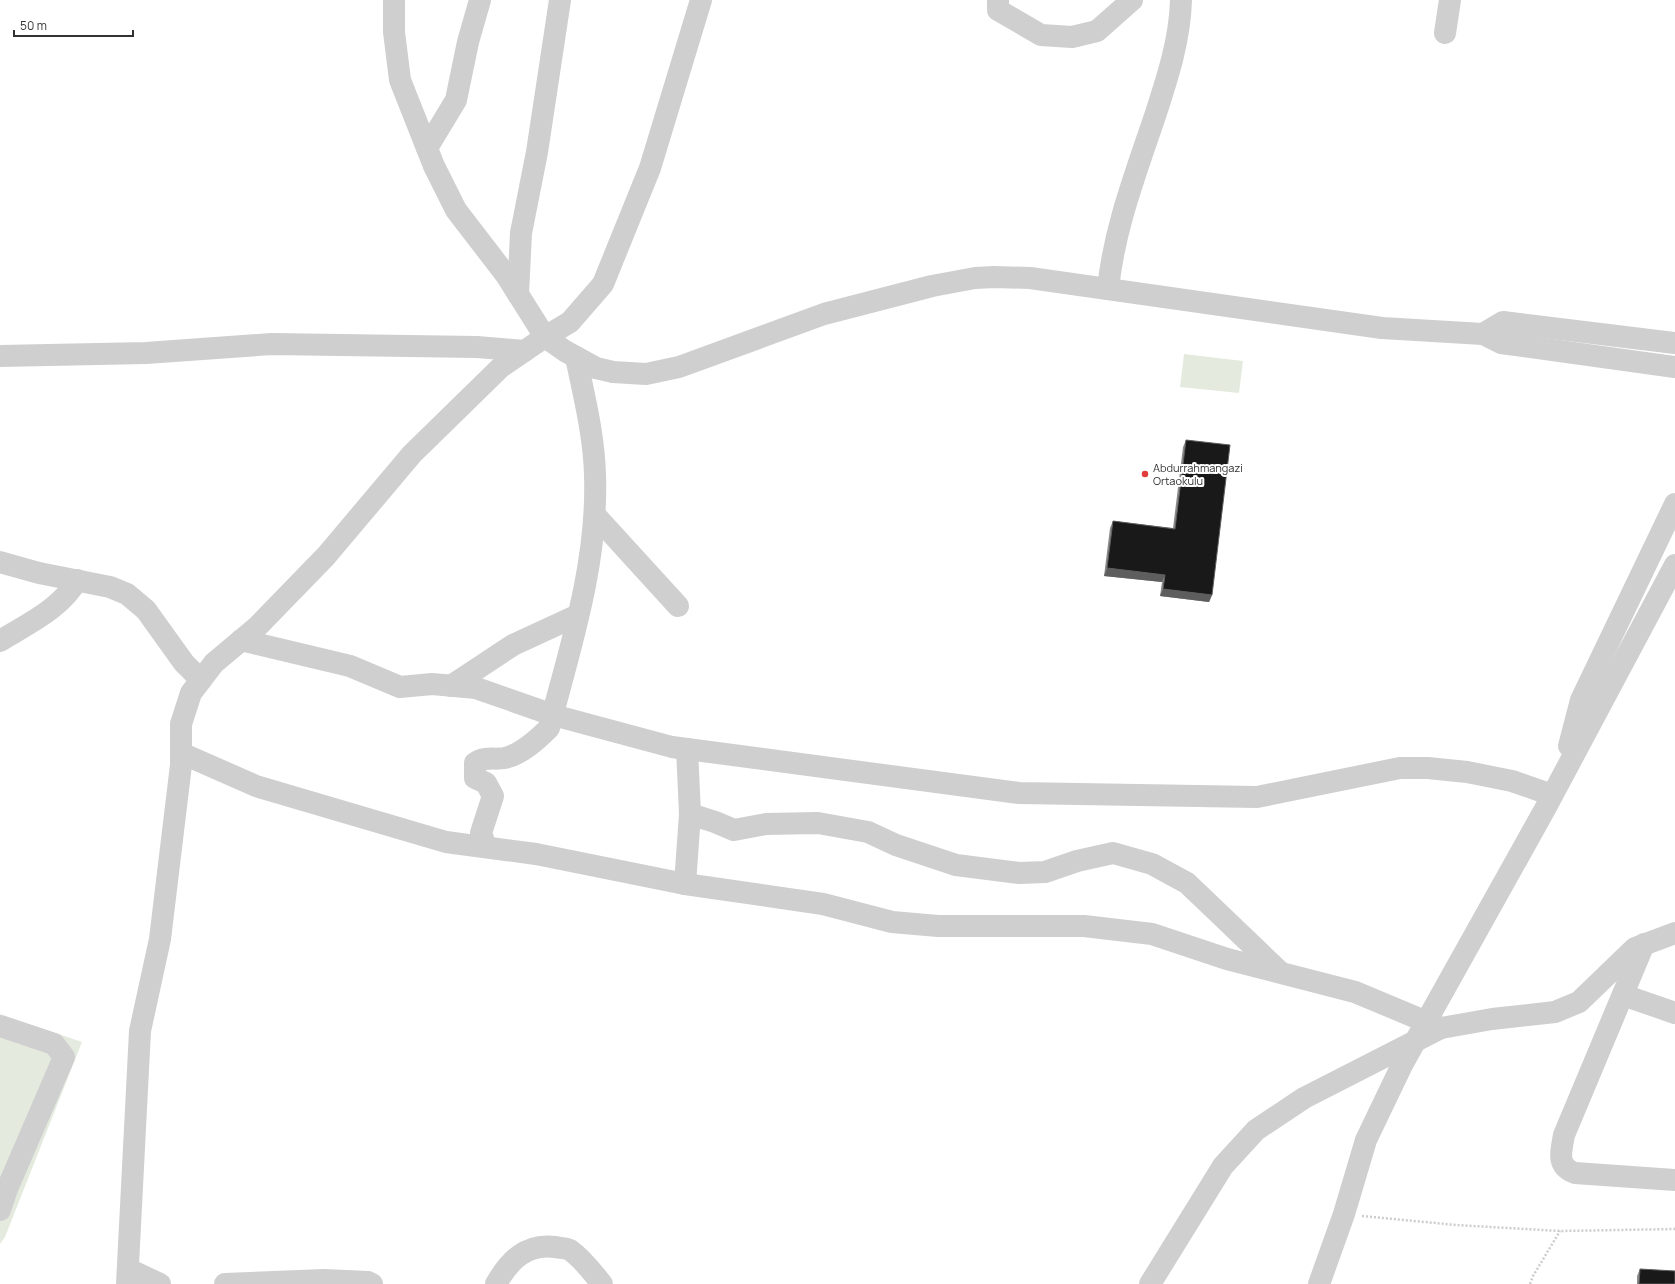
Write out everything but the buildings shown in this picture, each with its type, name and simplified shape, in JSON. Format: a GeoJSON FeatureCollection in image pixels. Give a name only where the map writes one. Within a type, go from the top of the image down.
{"type":"FeatureCollection","features":[{"type":"Feature","properties":{"kind":"street"},"geometry":{"type":"LineString","coordinates":[[394,0],[394,32],[400,80],[434,166],[456,210],[506,275],[545,337],[576,358],[596,368],[630,374],[663,371],[679,367],[824,314],[932,286],[974,278],[994,277],[1030,278],[1382,328],[1483,334],[1501,343],[1672,369]]}},
{"type":"Feature","properties":{"kind":"street"},"geometry":{"type":"LineString","coordinates":[[427,148],[456,100],[468,42],[480,0]]}},
{"type":"Feature","properties":{"kind":"street"},"geometry":{"type":"LineString","coordinates":[[518,294],[520,233],[537,152],[560,0]]}},
{"type":"Feature","properties":{"kind":"street"},"geometry":{"type":"LineString","coordinates":[[160,1284],[128,1276],[140,1031],[160,939],[181,753],[181,724],[191,693],[214,663],[257,627],[326,556],[412,454],[502,367],[545,337],[570,322],[603,284],[650,168],[701,0]]}},
{"type":"Feature","properties":{"kind":"street"},"geometry":{"type":"LineString","coordinates":[[998,0],[998,10],[1041,35],[1072,37],[1097,32],[1132,0]]}},
{"type":"Feature","properties":{"kind":"street"},"geometry":{"type":"LineString","coordinates":[[1108,289],[1111,262],[1124,210],[1170,71],[1180,24],[1181,0]]}},
{"type":"Feature","properties":{"kind":"street"},"geometry":{"type":"LineString","coordinates":[[1445,33],[1450,0]]}},
{"type":"Feature","properties":{"kind":"street"},"geometry":{"type":"LineString","coordinates":[[1483,334],[1503,322],[1675,343]]}},
{"type":"Feature","properties":{"kind":"street"},"geometry":{"type":"LineString","coordinates":[[0,356],[146,353],[272,344],[477,347],[524,351]]}},
{"type":"Feature","properties":{"kind":"street"},"geometry":{"type":"LineString","coordinates":[[486,847],[481,833],[493,796],[486,783],[475,778],[475,764],[481,759],[506,758],[534,743],[550,728],[578,615],[591,554],[595,515],[595,473],[592,442],[576,358]]}},
{"type":"Feature","properties":{"kind":"street"},"geometry":{"type":"LineString","coordinates":[[1556,788],[1581,700],[1675,504]]}},
{"type":"Feature","properties":{"kind":"street"},"geometry":{"type":"LineString","coordinates":[[595,515],[678,606]]}},
{"type":"Feature","properties":{"kind":"street"},"geometry":{"type":"LineString","coordinates":[[0,562],[39,573],[110,587],[127,594],[135,599],[146,610],[184,663],[201,680]]}},
{"type":"Feature","properties":{"kind":"street"},"geometry":{"type":"LineString","coordinates":[[1150,1284],[1223,1166],[1256,1130],[1304,1098],[1415,1042],[1434,1025],[1556,788],[1675,565]]}},
{"type":"Feature","properties":{"kind":"street"},"geometry":{"type":"LineString","coordinates":[[0,641],[53,609],[73,587],[77,580]]}},
{"type":"Feature","properties":{"kind":"street"},"geometry":{"type":"LineString","coordinates":[[451,686],[513,645],[578,615]]}},
{"type":"Feature","properties":{"kind":"street"},"geometry":{"type":"LineString","coordinates":[[241,640],[350,666],[400,687],[432,684],[476,688],[553,715],[687,749],[1019,793],[1257,797],[1400,768],[1428,768],[1467,772],[1556,788]]}},
{"type":"Feature","properties":{"kind":"street"},"geometry":{"type":"LineString","coordinates":[[685,884],[690,814],[687,749]]}},
{"type":"Feature","properties":{"kind":"street"},"geometry":{"type":"LineString","coordinates":[[181,753],[256,786],[446,842],[536,854],[685,884],[823,904],[892,922],[938,926],[1084,926],[1152,934],[1227,959],[1355,992],[1434,1025],[1555,1012],[1579,1002],[1635,948],[1675,932]]}},
{"type":"Feature","properties":{"kind":"street"},"geometry":{"type":"LineString","coordinates":[[690,814],[734,830],[766,824],[818,823],[868,832],[896,845],[956,865],[1019,873],[1045,872],[1077,861],[1113,853],[1152,864],[1187,883],[1281,973]]}},
{"type":"Feature","properties":{"kind":"street"},"geometry":{"type":"LineString","coordinates":[[1644,944],[1564,1135],[1561,1154],[1562,1164],[1567,1170],[1575,1173],[1675,1180]]}},
{"type":"Feature","properties":{"kind":"street"},"geometry":{"type":"LineString","coordinates":[[1623,995],[1675,1013]]}},
{"type":"Feature","properties":{"kind":"street"},"geometry":{"type":"LineString","coordinates":[[0,1026],[54,1044],[64,1057],[4,1187],[0,1210]]}},
{"type":"Feature","properties":{"kind":"street"},"geometry":{"type":"LineString","coordinates":[[1319,1284],[1344,1214],[1366,1140],[1402,1065],[1415,1042]]}},
{"type":"Feature","properties":{"kind":"street"},"geometry":{"type":"LineString","coordinates":[[496,1284],[507,1266],[526,1251],[549,1246],[569,1249],[588,1267],[602,1284]]}},
{"type":"Feature","properties":{"kind":"street"},"geometry":{"type":"LineString","coordinates":[[225,1284],[324,1280],[372,1284]]}},
{"type":"Feature","properties":{"kind":"path"},"geometry":{"type":"LineString","coordinates":[[1344,1214],[1456,1225],[1560,1231],[1675,1230]]}},
{"type":"Feature","properties":{"kind":"path"},"geometry":{"type":"LineString","coordinates":[[1530,1284],[1560,1231]]}},
{"type":"Feature","properties":{"kind":"shaded area"},"geometry":{"type":"Polygon","coordinates":[[[1184,354],[1243,361],[1239,393],[1180,387],[1184,354]]]}},
{"type":"Feature","properties":{"kind":"shaded area"},"geometry":{"type":"Polygon","coordinates":[[[0,1014],[82,1042],[5,1237],[0,1244],[0,1014]]]}},
{"type":"Feature","properties":{"kind":"place","name":"Abdurrahmangazi Ortaokulu"},"geometry":{"type":"Point","coordinates":[1145,474]}}]}
